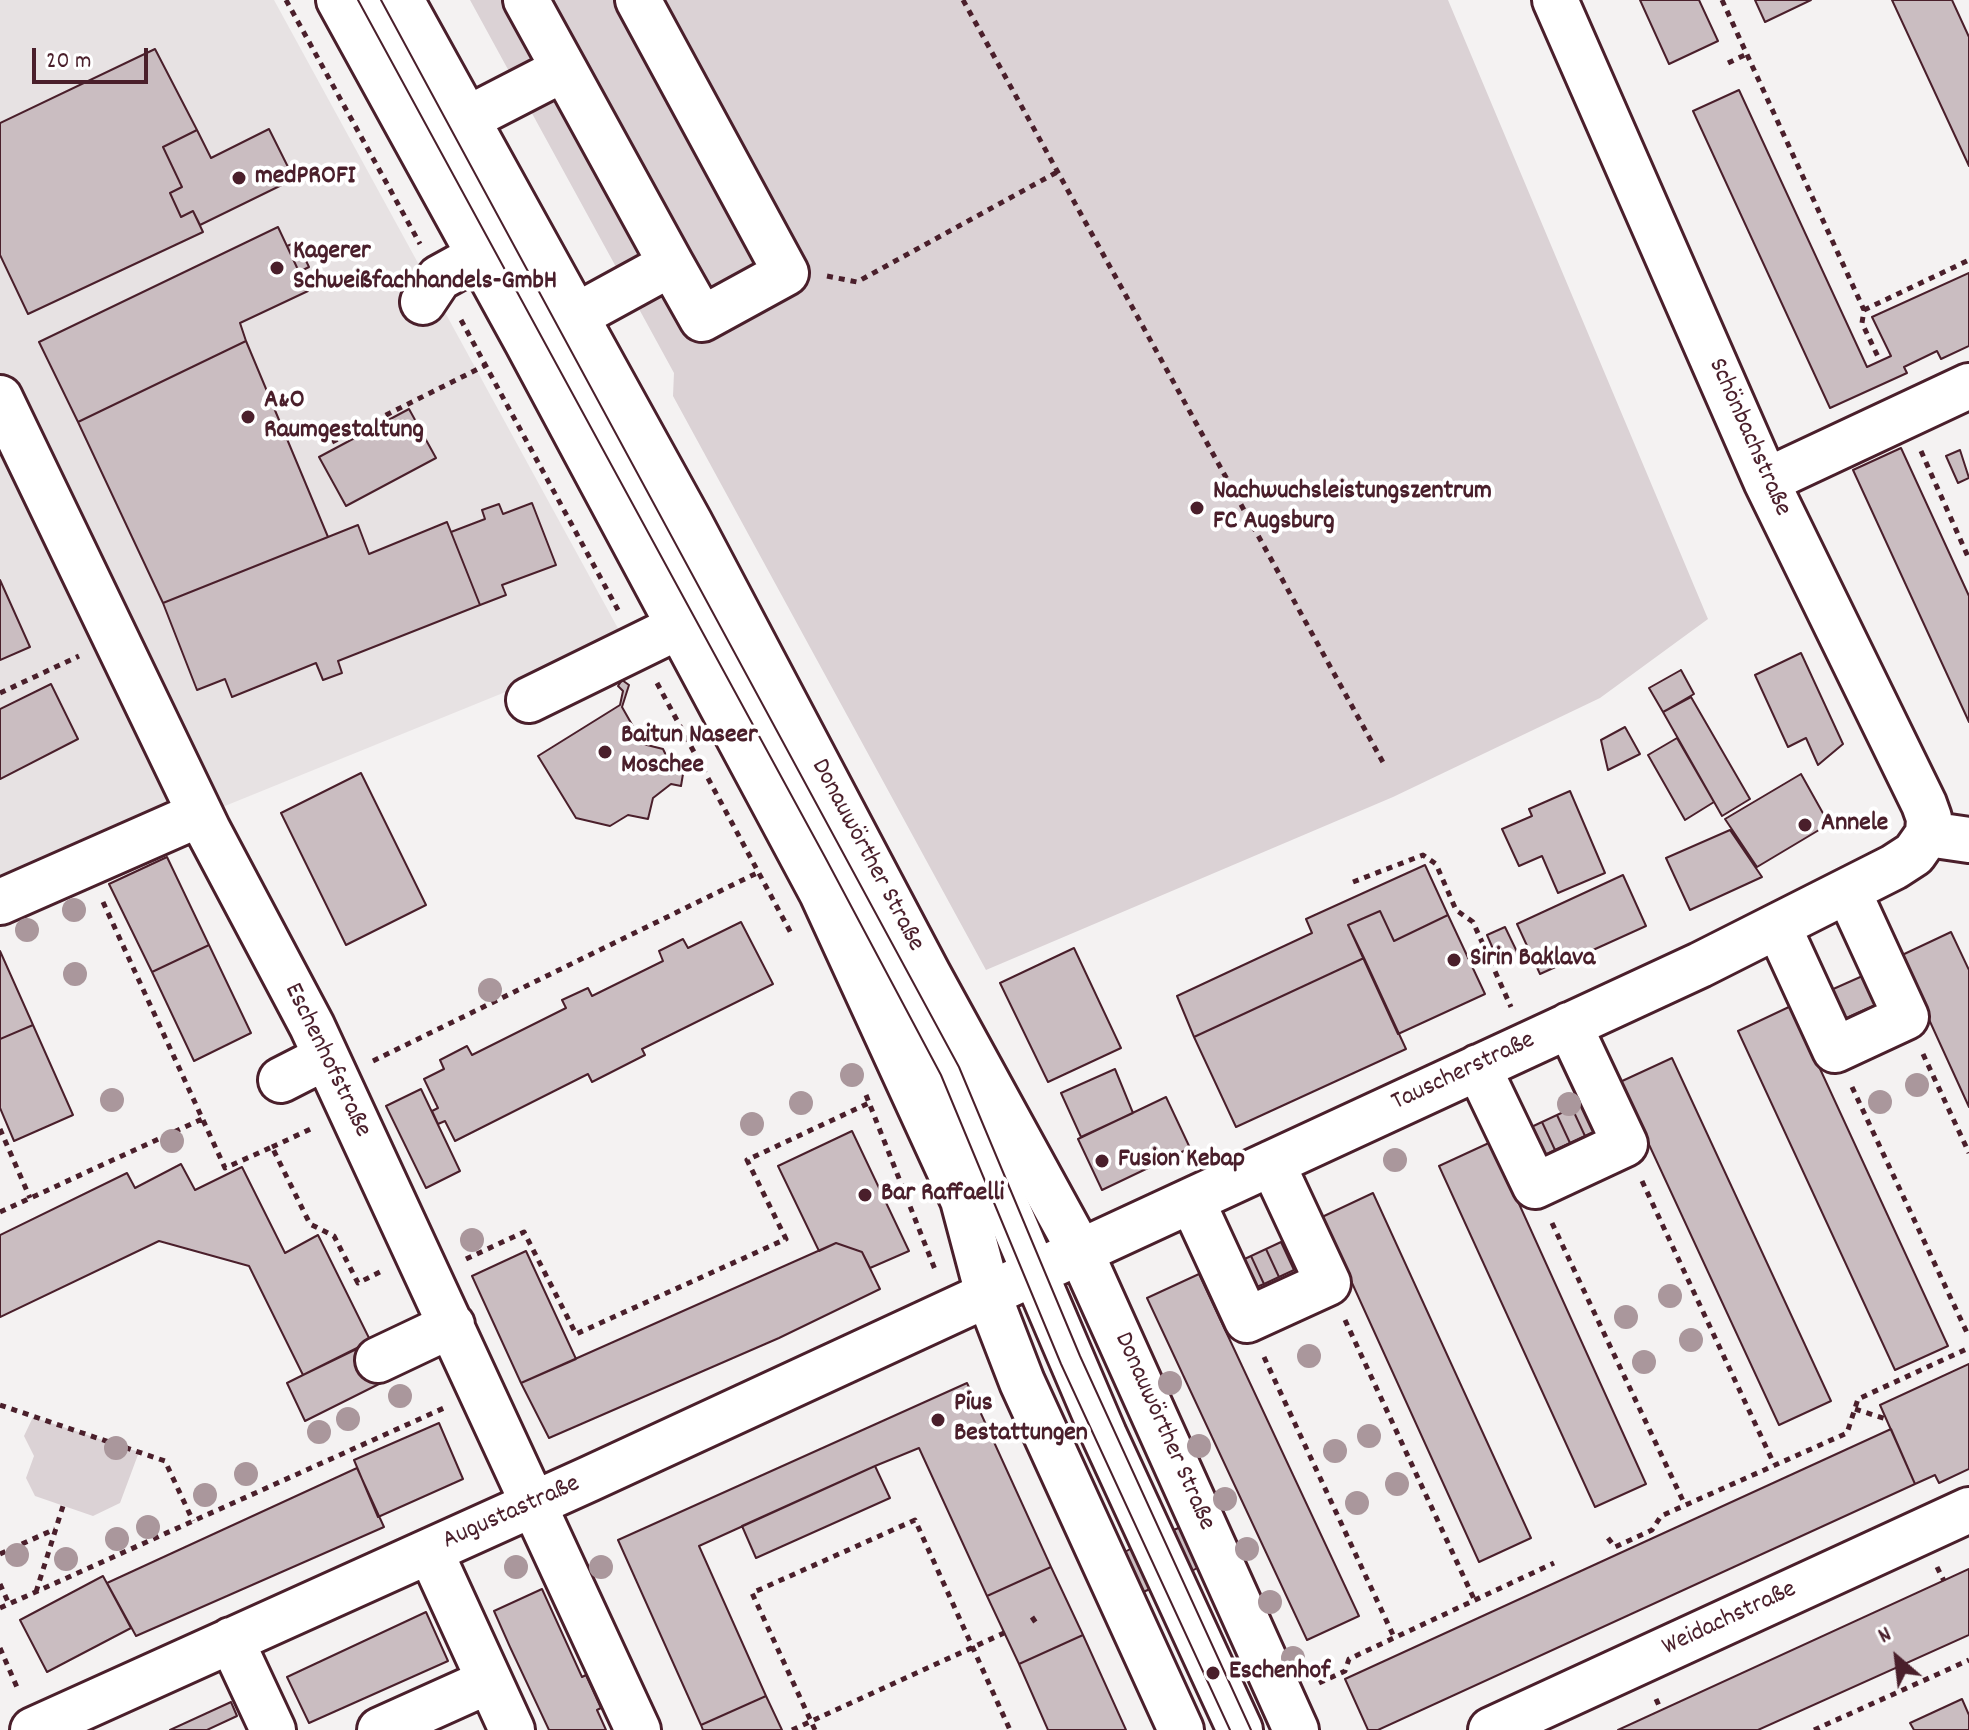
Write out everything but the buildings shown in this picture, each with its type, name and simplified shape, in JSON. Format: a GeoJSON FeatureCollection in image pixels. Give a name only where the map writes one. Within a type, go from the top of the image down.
{"type":"FeatureCollection","features":[{"type":"Feature","properties":{"kind":"street"},"geometry":{"type":"LineString","coordinates":[[339,0],[802,853],[963,1200],[988,1294],[1022,1382],[1181,1730]]}},
{"type":"Feature","properties":{"kind":"street"},"geometry":{"type":"LineString","coordinates":[[368,0],[949,1072],[1104,1435],[1240,1730]]}},
{"type":"Feature","properties":{"kind":"street","name":"Donauwörther Straße"},"geometry":{"type":"LineString","coordinates":[[401,0],[576,316],[1081,1253],[1296,1730]]}},
{"type":"Feature","properties":{"kind":"street"},"geometry":{"type":"LineString","coordinates":[[526,0],[702,319],[786,273],[638,0]]}},
{"type":"Feature","properties":{"kind":"street","name":"Schönbachstraße"},"geometry":{"type":"LineString","coordinates":[[1555,0],[1766,481],[1929,818],[1949,837]]}},
{"type":"Feature","properties":{"kind":"street"},"geometry":{"type":"LineString","coordinates":[[467,119],[564,69]]}},
{"type":"Feature","properties":{"kind":"street"},"geometry":{"type":"LineString","coordinates":[[423,302],[439,278],[479,256]]}},
{"type":"Feature","properties":{"kind":"street"},"geometry":{"type":"LineString","coordinates":[[576,316],[671,264]]}},
{"type":"Feature","properties":{"kind":"street"},"geometry":{"type":"LineString","coordinates":[[1766,481],[1969,386]]}},
{"type":"Feature","properties":{"kind":"street","name":"Eschenhofstraße"},"geometry":{"type":"LineString","coordinates":[[0,398],[200,814],[331,1068],[638,1730]]}},
{"type":"Feature","properties":{"kind":"street"},"geometry":{"type":"LineString","coordinates":[[529,700],[680,626]]}},
{"type":"Feature","properties":{"kind":"street"},"geometry":{"type":"LineString","coordinates":[[0,902],[200,814]]}},
{"type":"Feature","properties":{"kind":"street","name":"Tauscherstraße"},"geometry":{"type":"LineString","coordinates":[[988,1294],[1778,926],[1949,837]]}},
{"type":"Feature","properties":{"kind":"street"},"geometry":{"type":"LineString","coordinates":[[1778,926],[1835,1050],[1906,1017],[1848,891]]}},
{"type":"Feature","properties":{"kind":"street"},"geometry":{"type":"LineString","coordinates":[[1478,1067],[1535,1186],[1625,1144],[1569,1025]]}},
{"type":"Feature","properties":{"kind":"street"},"geometry":{"type":"LineString","coordinates":[[281,1080],[331,1068]]}},
{"type":"Feature","properties":{"kind":"street"},"geometry":{"type":"LineString","coordinates":[[1192,1201],[1247,1320],[1328,1283],[1272,1163]]}},
{"type":"Feature","properties":{"kind":"street","name":"Augustastraße"},"geometry":{"type":"LineString","coordinates":[[33,1730],[534,1504],[988,1294]]}},
{"type":"Feature","properties":{"kind":"street"},"geometry":{"type":"LineString","coordinates":[[378,1360],[452,1325]]}},
{"type":"Feature","properties":{"kind":"street","name":"Weidachstraße"},"geometry":{"type":"LineString","coordinates":[[1491,1730],[1969,1510]]}},
{"type":"Feature","properties":{"kind":"street"},"geometry":{"type":"LineString","coordinates":[[430,1551],[512,1730]]}},
{"type":"Feature","properties":{"kind":"street"},"geometry":{"type":"LineString","coordinates":[[231,1640],[273,1730]]}},
{"type":"Feature","properties":{"kind":"street"},"geometry":{"type":"LineString","coordinates":[[380,1730],[489,1681]]}},
{"type":"Feature","properties":{"kind":"path"},"geometry":{"type":"LineString","coordinates":[[963,0],[1385,766]]}},
{"type":"Feature","properties":{"kind":"path"},"geometry":{"type":"LineString","coordinates":[[1722,0],[1864,310],[1862,323],[1880,361]]}},
{"type":"Feature","properties":{"kind":"path"},"geometry":{"type":"LineString","coordinates":[[1728,63],[1747,54]]}},
{"type":"Feature","properties":{"kind":"path"},"geometry":{"type":"LineString","coordinates":[[786,273],[857,282],[1059,171]]}},
{"type":"Feature","properties":{"kind":"path"},"geometry":{"type":"LineString","coordinates":[[1864,310],[1969,260]]}},
{"type":"Feature","properties":{"kind":"path"},"geometry":{"type":"LineString","coordinates":[[332,442],[527,342]]}},
{"type":"Feature","properties":{"kind":"path"},"geometry":{"type":"LineString","coordinates":[[1905,416],[1969,559]]}},
{"type":"Feature","properties":{"kind":"path"},"geometry":{"type":"LineString","coordinates":[[0,693],[116,639]]}},
{"type":"Feature","properties":{"kind":"path"},"geometry":{"type":"LineString","coordinates":[[331,1068],[802,853]]}},
{"type":"Feature","properties":{"kind":"path"},"geometry":{"type":"LineString","coordinates":[[1353,882],[1423,855],[1436,864],[1456,910],[1473,922],[1526,1043]]}},
{"type":"Feature","properties":{"kind":"path"},"geometry":{"type":"LineString","coordinates":[[86,864],[225,1168],[272,1147],[310,1224],[334,1236],[358,1283],[524,1232],[576,1334],[786,1239],[747,1160],[911,1083]]}},
{"type":"Feature","properties":{"kind":"path"},"geometry":{"type":"LineString","coordinates":[[1906,1017],[1969,1153]]}},
{"type":"Feature","properties":{"kind":"path"},"geometry":{"type":"LineString","coordinates":[[1835,1050],[1969,1337]]}},
{"type":"Feature","properties":{"kind":"path"},"geometry":{"type":"LineString","coordinates":[[0,1212],[202,1119]]}},
{"type":"Feature","properties":{"kind":"path"},"geometry":{"type":"LineString","coordinates":[[0,1129],[30,1198]]}},
{"type":"Feature","properties":{"kind":"path"},"geometry":{"type":"LineString","coordinates":[[1625,1144],[1774,1464]]}},
{"type":"Feature","properties":{"kind":"path"},"geometry":{"type":"LineString","coordinates":[[1535,1186],[1685,1505]]}},
{"type":"Feature","properties":{"kind":"path"},"geometry":{"type":"LineString","coordinates":[[1328,1283],[1474,1599]]}},
{"type":"Feature","properties":{"kind":"path"},"geometry":{"type":"LineString","coordinates":[[1247,1320],[1394,1637]]}},
{"type":"Feature","properties":{"kind":"path"},"geometry":{"type":"LineString","coordinates":[[1608,1538],[1615,1547],[1652,1530],[1661,1516],[1847,1433],[1858,1399],[1969,1348]]}},
{"type":"Feature","properties":{"kind":"path"},"geometry":{"type":"LineString","coordinates":[[0,1608],[483,1391]]}},
{"type":"Feature","properties":{"kind":"path"},"geometry":{"type":"LineString","coordinates":[[0,1405],[165,1461],[193,1521]]}},
{"type":"Feature","properties":{"kind":"path"},"geometry":{"type":"LineString","coordinates":[[1855,1409],[1886,1419]]}},
{"type":"Feature","properties":{"kind":"path"},"geometry":{"type":"LineString","coordinates":[[36,1592],[63,1506]]}},
{"type":"Feature","properties":{"kind":"path"},"geometry":{"type":"LineString","coordinates":[[815,1730],[752,1593],[915,1520],[1010,1730]]}},
{"type":"Feature","properties":{"kind":"path"},"geometry":{"type":"LineString","coordinates":[[0,1554],[56,1528]]}},
{"type":"Feature","properties":{"kind":"path"},"geometry":{"type":"LineString","coordinates":[[1314,1686],[1345,1671],[1349,1659],[1554,1563]]}},
{"type":"Feature","properties":{"kind":"path"},"geometry":{"type":"LineString","coordinates":[[0,1584],[9,1604]]}},
{"type":"Feature","properties":{"kind":"path"},"geometry":{"type":"LineString","coordinates":[[792,1730],[1004,1633]]}},
{"type":"Feature","properties":{"kind":"path"},"geometry":{"type":"LineString","coordinates":[[1814,1730],[1969,1660]]}},
{"type":"Feature","properties":{"kind":"shaded area"},"geometry":{"type":"Polygon","coordinates":[[[0,0],[274,0],[626,643],[220,808],[0,883],[0,0]]]}},
{"type":"Feature","properties":{"kind":"shaded area","name":"Nachwuchsleistungszentrum FC Augsburg"},"geometry":{"type":"Polygon","coordinates":[[[470,0],[1448,0],[1708,619],[1600,698],[1393,797],[986,970],[673,396],[674,373],[470,0]]]}},
{"type":"Feature","properties":{"kind":"shaded area"},"geometry":{"type":"Polygon","coordinates":[[[33,1417],[139,1452],[120,1503],[93,1516],[35,1496],[26,1478],[34,1456],[24,1436],[33,1417]]]}},
{"type":"Feature","properties":{"kind":"tram line"},"geometry":{"type":"LineString","coordinates":[[358,0],[941,1075],[1061,1364],[1230,1730]]}},
{"type":"Feature","properties":{"kind":"tram line"},"geometry":{"type":"LineString","coordinates":[[381,0],[959,1067],[1080,1356],[1251,1730]]}},
{"type":"Feature","properties":{"kind":"place","name":"medPROFI"},"geometry":{"type":"Point","coordinates":[239,178]}},
{"type":"Feature","properties":{"kind":"place","name":"Kagerer Schweißfachhandels-GmbH"},"geometry":{"type":"Point","coordinates":[277,268]}},
{"type":"Feature","properties":{"kind":"place","name":"A&O Raumgestaltung"},"geometry":{"type":"Point","coordinates":[248,417]}},
{"type":"Feature","properties":{"kind":"place","name":"Nachwuchsleistungszentrum FC Augsburg"},"geometry":{"type":"Point","coordinates":[1197,508]}},
{"type":"Feature","properties":{"kind":"place","name":"Baitun Naseer Moschee"},"geometry":{"type":"Point","coordinates":[605,752]}},
{"type":"Feature","properties":{"kind":"place","name":"Annele"},"geometry":{"type":"Point","coordinates":[1805,825]}},
{"type":"Feature","properties":{"kind":"place","name":"Sirin Baklava"},"geometry":{"type":"Point","coordinates":[1454,960]}},
{"type":"Feature","properties":{"kind":"place","name":"Fusion Kebap"},"geometry":{"type":"Point","coordinates":[1102,1161]}},
{"type":"Feature","properties":{"kind":"place","name":"Bar Raffaelli"},"geometry":{"type":"Point","coordinates":[865,1195]}},
{"type":"Feature","properties":{"kind":"place","name":"Pius Bestattungen"},"geometry":{"type":"Point","coordinates":[938,1420]}},
{"type":"Feature","properties":{"kind":"place","name":"Eschenhof"},"geometry":{"type":"Point","coordinates":[1213,1673]}}]}
